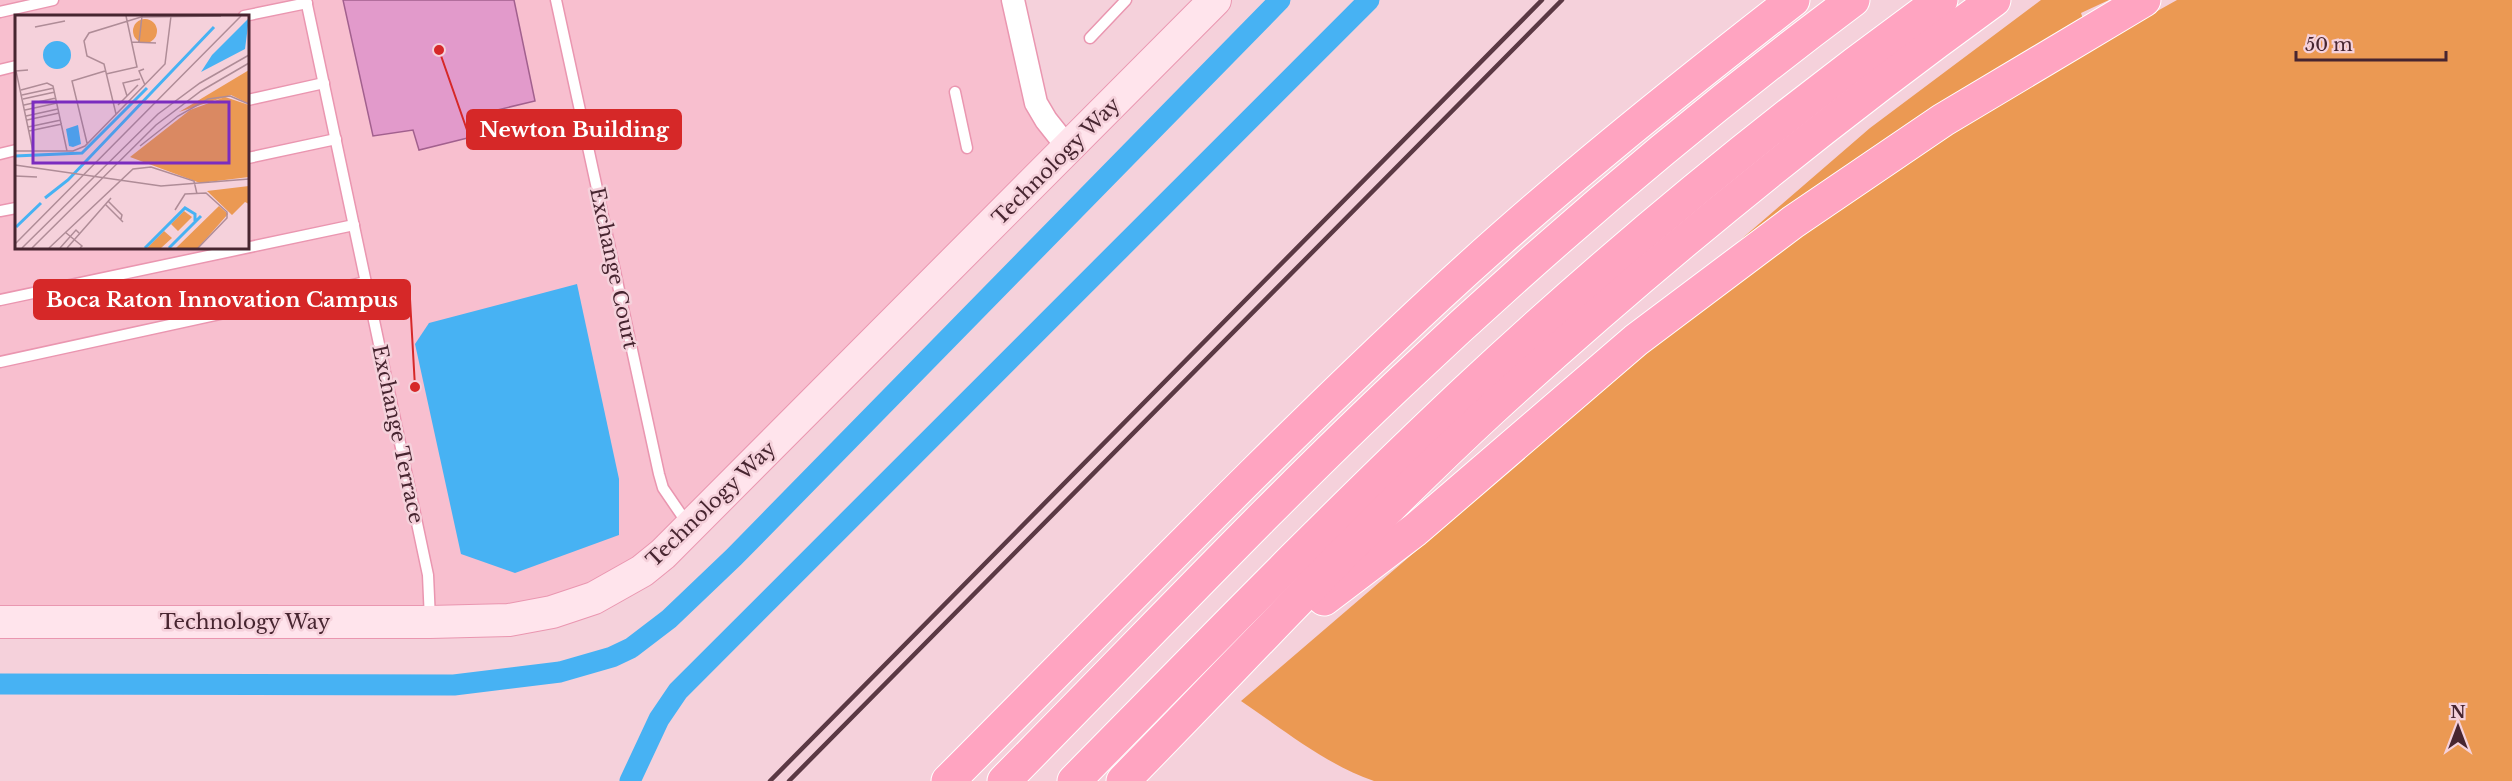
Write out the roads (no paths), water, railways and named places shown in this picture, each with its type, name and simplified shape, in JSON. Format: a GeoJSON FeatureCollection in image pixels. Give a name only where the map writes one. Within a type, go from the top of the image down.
{"type":"FeatureCollection","features":[{"type":"Feature","properties":{"kind":"highway"},"geometry":{"type":"LineString","coordinates":[[948,781],[1328,400],[1438,296],[1611,146],[1792,0]]}},
{"type":"Feature","properties":{"kind":"highway"},"geometry":{"type":"LineString","coordinates":[[1004,781],[1297,484],[1453,334],[1561,236],[1675,140],[1853,0]]}},
{"type":"Feature","properties":{"kind":"highway"},"geometry":{"type":"LineString","coordinates":[[1074,781],[1364,489],[1578,290],[1749,148],[1941,0]]}},
{"type":"Feature","properties":{"kind":"highway"},"geometry":{"type":"LineString","coordinates":[[1123,781],[1387,511],[1492,410],[1602,311],[1825,126],[1994,0]]}},
{"type":"Feature","properties":{"kind":"highway"},"geometry":{"type":"LineString","coordinates":[[1237,665],[1414,530],[1636,340],[1793,222],[1943,120],[2144,0]]}},
{"type":"Feature","properties":{"kind":"street"},"geometry":{"type":"LineString","coordinates":[[1013,0],[1036,103],[1069,149]]}},
{"type":"Feature","properties":{"kind":"street","name":"Technology Way"},"geometry":{"type":"LineString","coordinates":[[0,621],[430,622],[509,620],[573,606],[613,588],[642,571],[663,554],[1215,0]]}},
{"type":"Feature","properties":{"kind":"lane"},"geometry":{"type":"LineString","coordinates":[[0,12],[53,0]]}},
{"type":"Feature","properties":{"kind":"lane","name":"Exchange Court"},"geometry":{"type":"LineString","coordinates":[[556,0],[659,474],[663,488],[690,527]]}},
{"type":"Feature","properties":{"kind":"lane"},"geometry":{"type":"LineString","coordinates":[[1090,38],[1126,0]]}},
{"type":"Feature","properties":{"kind":"lane"},"geometry":{"type":"LineString","coordinates":[[248,15],[307,1]]}},
{"type":"Feature","properties":{"kind":"lane","name":"Exchange Terrace"},"geometry":{"type":"LineString","coordinates":[[307,1],[428,575],[430,622]]}},
{"type":"Feature","properties":{"kind":"lane"},"geometry":{"type":"LineString","coordinates":[[0,70],[15,66]]}},
{"type":"Feature","properties":{"kind":"lane"},"geometry":{"type":"LineString","coordinates":[[249,100],[324,83]]}},
{"type":"Feature","properties":{"kind":"lane"},"geometry":{"type":"LineString","coordinates":[[955,92],[967,148]]}},
{"type":"Feature","properties":{"kind":"lane"},"geometry":{"type":"LineString","coordinates":[[249,158],[336,139]]}},
{"type":"Feature","properties":{"kind":"lane"},"geometry":{"type":"LineString","coordinates":[[0,154],[15,150]]}},
{"type":"Feature","properties":{"kind":"lane"},"geometry":{"type":"LineString","coordinates":[[0,211],[15,208]]}},
{"type":"Feature","properties":{"kind":"lane"},"geometry":{"type":"LineString","coordinates":[[249,247],[354,225]]}},
{"type":"Feature","properties":{"kind":"lane"},"geometry":{"type":"LineString","coordinates":[[0,300],[241,249]]}},
{"type":"Feature","properties":{"kind":"lane"},"geometry":{"type":"LineString","coordinates":[[0,362],[366,282]]}},
{"type":"Feature","properties":{"kind":"water"},"geometry":{"type":"Polygon","coordinates":[[[577,284],[619,479],[619,535],[515,573],[461,554],[415,344],[429,323],[577,284]]]}},
{"type":"Feature","properties":{"kind":"waterway"},"geometry":{"type":"LineString","coordinates":[[0,684],[454,685],[560,672],[612,657],[631,648],[669,619],[734,557],[1280,0]]}},
{"type":"Feature","properties":{"kind":"waterway"},"geometry":{"type":"LineString","coordinates":[[630,781],[659,719],[678,691],[1369,0]]}},
{"type":"Feature","properties":{"kind":"railway"},"geometry":{"type":"LineString","coordinates":[[770,781],[1542,0]]}},
{"type":"Feature","properties":{"kind":"railway"},"geometry":{"type":"LineString","coordinates":[[789,781],[1562,0]]}},
{"type":"Feature","properties":{"kind":"place","name":"Newton Building"},"geometry":{"type":"Point","coordinates":[439,50]}},
{"type":"Feature","properties":{"kind":"place","name":"Boca Raton Innovation Campus"},"geometry":{"type":"Point","coordinates":[415,387]}}]}
